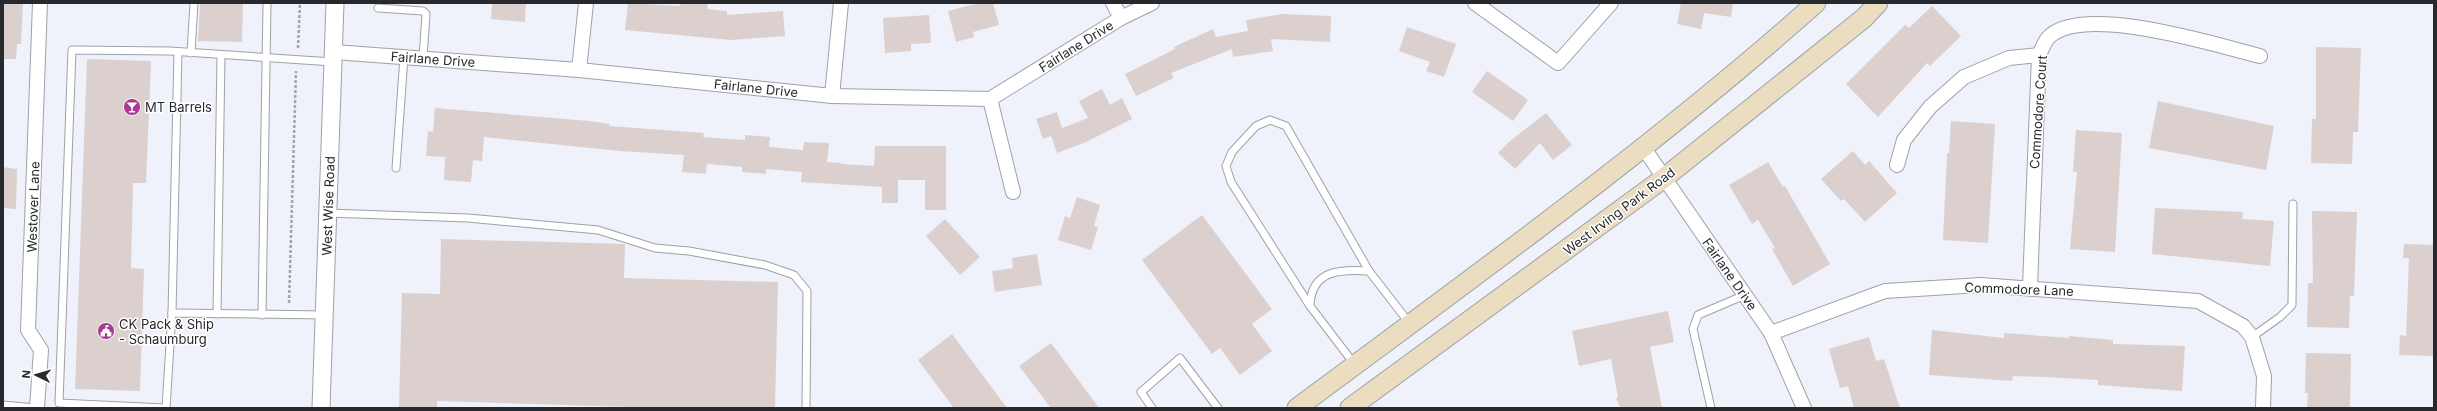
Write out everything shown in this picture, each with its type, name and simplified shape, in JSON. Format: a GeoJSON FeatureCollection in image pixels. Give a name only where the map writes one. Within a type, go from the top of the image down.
{"type":"FeatureCollection","features":[{"type":"Feature","properties":{"kind":"main road"},"geometry":{"type":"LineString","coordinates":[[1298,408],[1643,147],[1753,59],[1816,3]]}},
{"type":"Feature","properties":{"kind":"main road","name":"West Irving Park Road"},"geometry":{"type":"LineString","coordinates":[[1350,408],[1664,178],[1864,18],[1878,3]]}},
{"type":"Feature","properties":{"kind":"street","name":"Westover Lane"},"geometry":{"type":"LineString","coordinates":[[37,408],[41,350],[28,330],[40,3]]}},
{"type":"Feature","properties":{"kind":"street","name":"West Wise Road"},"geometry":{"type":"LineString","coordinates":[[321,408],[335,3]]}},
{"type":"Feature","properties":{"kind":"street"},"geometry":{"type":"LineString","coordinates":[[579,70],[586,3]]}},
{"type":"Feature","properties":{"kind":"street"},"geometry":{"type":"LineString","coordinates":[[832,96],[841,3]]}},
{"type":"Feature","properties":{"kind":"street"},"geometry":{"type":"LineString","coordinates":[[1113,3],[1121,18]]}},
{"type":"Feature","properties":{"kind":"street","name":"Fairlane Drive"},"geometry":{"type":"LineString","coordinates":[[334,57],[423,58],[579,70],[832,96],[990,99],[1121,18],[1152,3]]}},
{"type":"Feature","properties":{"kind":"street"},"geometry":{"type":"LineString","coordinates":[[1475,3],[1558,62],[1611,3]]}},
{"type":"Feature","properties":{"kind":"street","name":"Commodore Court"},"geometry":{"type":"LineString","coordinates":[[2030,287],[2039,54],[2050,36],[2067,27],[2098,25],[2151,29],[2260,56]]}},
{"type":"Feature","properties":{"kind":"street"},"geometry":{"type":"LineString","coordinates":[[1897,165],[1904,140],[1930,107],[1964,77],[2009,58],[2039,54]]}},
{"type":"Feature","properties":{"kind":"street"},"geometry":{"type":"LineString","coordinates":[[990,99],[1013,192]]}},
{"type":"Feature","properties":{"kind":"street","name":"Fairlane Drive"},"geometry":{"type":"LineString","coordinates":[[1643,147],[1771,333],[1804,408]]}},
{"type":"Feature","properties":{"kind":"street","name":"Commodore Lane"},"geometry":{"type":"LineString","coordinates":[[1771,333],[1885,291],[1981,284],[2198,301],[2243,326],[2252,337]]}},
{"type":"Feature","properties":{"kind":"street"},"geometry":{"type":"LineString","coordinates":[[2252,337],[2264,376],[2263,408]]}},
{"type":"Feature","properties":{"kind":"lane"},"geometry":{"type":"LineString","coordinates":[[192,53],[194,3]]}},
{"type":"Feature","properties":{"kind":"lane"},"geometry":{"type":"LineString","coordinates":[[262,315],[268,3]]}},
{"type":"Feature","properties":{"kind":"lane"},"geometry":{"type":"LineString","coordinates":[[378,8],[423,11],[426,14],[423,58]]}},
{"type":"Feature","properties":{"kind":"lane"},"geometry":{"type":"LineString","coordinates":[[178,52],[172,313],[166,408],[59,403],[72,50],[178,52],[297,61],[334,57]]}},
{"type":"Feature","properties":{"kind":"lane"},"geometry":{"type":"LineString","coordinates":[[217,314],[221,55]]}},
{"type":"Feature","properties":{"kind":"lane"},"geometry":{"type":"LineString","coordinates":[[396,168],[404,57]]}},
{"type":"Feature","properties":{"kind":"lane"},"geometry":{"type":"LineString","coordinates":[[1355,365],[1310,306],[1231,182],[1226,166],[1232,152],[1256,126],[1270,120],[1286,126],[1368,271],[1410,324]]}},
{"type":"Feature","properties":{"kind":"lane"},"geometry":{"type":"LineString","coordinates":[[2252,337],[2280,317],[2292,305],[2293,204]]}},
{"type":"Feature","properties":{"kind":"lane"},"geometry":{"type":"LineString","coordinates":[[328,213],[468,218],[598,230],[655,248],[689,251],[765,265],[794,275],[807,291],[806,408]]}},
{"type":"Feature","properties":{"kind":"lane"},"geometry":{"type":"LineString","coordinates":[[1310,306],[1310,295],[1318,280],[1342,269],[1368,271]]}},
{"type":"Feature","properties":{"kind":"lane"},"geometry":{"type":"LineString","coordinates":[[1711,408],[1693,329],[1698,315],[1745,295]]}},
{"type":"Feature","properties":{"kind":"lane"},"geometry":{"type":"LineString","coordinates":[[172,313],[325,315]]}},
{"type":"Feature","properties":{"kind":"lane"},"geometry":{"type":"LineString","coordinates":[[1152,408],[1141,392],[1180,358],[1218,408]]}},
{"type":"Feature","properties":{"kind":"lane"},"geometry":{"type":"LineString","coordinates":[[3,405],[37,408]]}},
{"type":"Feature","properties":{"kind":"path"},"geometry":{"type":"LineString","coordinates":[[289,314],[294,87],[300,3]]}},
{"type":"Feature","properties":{"kind":"building"},"geometry":{"type":"Polygon","coordinates":[[[3,3],[23,4],[21,44],[17,44],[16,59],[3,59],[3,3]]]}},
{"type":"Feature","properties":{"kind":"building"},"geometry":{"type":"Polygon","coordinates":[[[200,3],[243,3],[242,42],[198,41],[200,3]]]}},
{"type":"Feature","properties":{"kind":"building"},"geometry":{"type":"Polygon","coordinates":[[[492,3],[526,3],[525,22],[491,19],[492,3]]]}},
{"type":"Feature","properties":{"kind":"building"},"geometry":{"type":"Polygon","coordinates":[[[628,3],[680,6],[681,3],[708,3],[707,9],[727,11],[727,15],[783,11],[785,36],[731,40],[625,30],[628,3]]]}},
{"type":"Feature","properties":{"kind":"building"},"geometry":{"type":"Polygon","coordinates":[[[979,3],[993,3],[999,25],[973,32],[974,37],[956,42],[948,11],[979,3]]]}},
{"type":"Feature","properties":{"kind":"building"},"geometry":{"type":"Polygon","coordinates":[[[1681,3],[1733,3],[1731,17],[1704,13],[1701,29],[1677,24],[1681,3]]]}},
{"type":"Feature","properties":{"kind":"building"},"geometry":{"type":"Polygon","coordinates":[[[1932,6],[1961,36],[1930,66],[1927,63],[1878,117],[1846,84],[1905,25],[1909,28],[1932,6]]]}},
{"type":"Feature","properties":{"kind":"building"},"geometry":{"type":"Polygon","coordinates":[[[1282,14],[1331,16],[1330,42],[1271,39],[1273,51],[1233,57],[1232,49],[1171,73],[1174,78],[1136,96],[1125,74],[1175,49],[1174,47],[1213,29],[1216,37],[1248,31],[1246,20],[1282,14]]]}},
{"type":"Feature","properties":{"kind":"building"},"geometry":{"type":"Polygon","coordinates":[[[929,15],[931,43],[911,44],[911,51],[885,53],[883,18],[929,15]]]}},
{"type":"Feature","properties":{"kind":"building"},"geometry":{"type":"Polygon","coordinates":[[[1407,27],[1456,44],[1444,77],[1426,71],[1430,62],[1399,51],[1407,27]]]}},
{"type":"Feature","properties":{"kind":"building"},"geometry":{"type":"Polygon","coordinates":[[[2316,47],[2361,48],[2358,132],[2353,132],[2352,164],[2311,163],[2312,119],[2316,119],[2316,47]]]}},
{"type":"Feature","properties":{"kind":"building"},"geometry":{"type":"Polygon","coordinates":[[[87,59],[151,61],[146,183],[133,183],[131,268],[144,269],[140,391],[75,389],[87,59]]]}},
{"type":"Feature","properties":{"kind":"building"},"geometry":{"type":"Polygon","coordinates":[[[1487,71],[1528,100],[1513,121],[1472,92],[1487,71]]]}},
{"type":"Feature","properties":{"kind":"building"},"geometry":{"type":"Polygon","coordinates":[[[1102,89],[1110,105],[1122,98],[1132,119],[1086,142],[1057,153],[1051,136],[1043,139],[1036,119],[1057,112],[1062,128],[1088,118],[1079,101],[1102,89]]]}},
{"type":"Feature","properties":{"kind":"building"},"geometry":{"type":"Polygon","coordinates":[[[2158,101],[2274,126],[2266,170],[2149,148],[2158,101]]]}},
{"type":"Feature","properties":{"kind":"building"},"geometry":{"type":"Polygon","coordinates":[[[435,108],[589,121],[610,124],[609,126],[704,133],[703,137],[745,140],[745,135],[770,137],[769,147],[803,150],[804,142],[829,143],[827,162],[841,164],[874,166],[875,146],[946,146],[946,210],[925,210],[925,180],[898,180],[898,203],[882,203],[882,187],[801,182],[802,172],[766,169],[766,174],[742,172],[742,167],[707,164],[706,174],[682,172],[684,155],[620,151],[484,137],[482,161],[473,160],[471,182],[444,180],[445,157],[426,156],[428,131],[433,132],[435,108]]]}},
{"type":"Feature","properties":{"kind":"building"},"geometry":{"type":"Polygon","coordinates":[[[1546,113],[1572,145],[1553,160],[1540,143],[1515,169],[1498,153],[1510,141],[1546,113]]]}},
{"type":"Feature","properties":{"kind":"building"},"geometry":{"type":"Polygon","coordinates":[[[1951,121],[1995,124],[1988,243],[1943,240],[1947,153],[1949,153],[1951,121]]]}},
{"type":"Feature","properties":{"kind":"building"},"geometry":{"type":"Polygon","coordinates":[[[2076,130],[2122,133],[2115,252],[2070,249],[2077,172],[2073,172],[2076,130]]]}},
{"type":"Feature","properties":{"kind":"building"},"geometry":{"type":"Polygon","coordinates":[[[1853,151],[1865,165],[1869,161],[1897,193],[1865,222],[1844,199],[1841,201],[1821,179],[1853,151]]]}},
{"type":"Feature","properties":{"kind":"building"},"geometry":{"type":"Polygon","coordinates":[[[1768,162],[1783,187],[1785,186],[1830,264],[1793,286],[1772,249],[1775,248],[1758,220],[1752,224],[1729,185],[1768,162]]]}},
{"type":"Feature","properties":{"kind":"building"},"geometry":{"type":"Polygon","coordinates":[[[3,167],[17,169],[16,209],[3,208],[3,167]]]}},
{"type":"Feature","properties":{"kind":"building"},"geometry":{"type":"Polygon","coordinates":[[[1077,197],[1100,205],[1094,226],[1098,227],[1091,250],[1058,240],[1065,216],[1070,218],[1077,197]]]}},
{"type":"Feature","properties":{"kind":"building"},"geometry":{"type":"Polygon","coordinates":[[[2155,208],[2243,212],[2242,219],[2274,221],[2270,266],[2152,254],[2155,208]]]}},
{"type":"Feature","properties":{"kind":"building"},"geometry":{"type":"Polygon","coordinates":[[[2312,211],[2357,212],[2354,296],[2350,296],[2349,328],[2307,327],[2308,283],[2313,283],[2312,211]]]}},
{"type":"Feature","properties":{"kind":"building"},"geometry":{"type":"Polygon","coordinates":[[[1202,215],[1272,309],[1252,324],[1272,351],[1240,375],[1220,348],[1212,354],[1142,260],[1202,215]]]}},
{"type":"Feature","properties":{"kind":"building"},"geometry":{"type":"Polygon","coordinates":[[[945,219],[980,257],[960,275],[926,236],[945,219]]]}},
{"type":"Feature","properties":{"kind":"building"},"geometry":{"type":"Polygon","coordinates":[[[441,239],[625,244],[624,278],[778,282],[775,408],[663,408],[437,401],[437,408],[399,408],[402,293],[440,294],[441,239]]]}},
{"type":"Feature","properties":{"kind":"building"},"geometry":{"type":"Polygon","coordinates":[[[2404,244],[2434,245],[2434,356],[2399,355],[2400,335],[2406,336],[2409,258],[2403,258],[2404,244]]]}},
{"type":"Feature","properties":{"kind":"building"},"geometry":{"type":"Polygon","coordinates":[[[1037,254],[1042,285],[995,292],[992,271],[1013,268],[1012,258],[1037,254]]]}},
{"type":"Feature","properties":{"kind":"building"},"geometry":{"type":"Polygon","coordinates":[[[1668,311],[1674,342],[1650,347],[1662,408],[1621,408],[1616,399],[1618,397],[1611,359],[1579,366],[1572,331],[1668,311]]]}},
{"type":"Feature","properties":{"kind":"building"},"geometry":{"type":"Polygon","coordinates":[[[1932,330],[2004,338],[2004,333],[2113,340],[2113,344],[2185,346],[2182,391],[2098,385],[2098,380],[2013,376],[2012,381],[1929,375],[1932,330]]]}},
{"type":"Feature","properties":{"kind":"building"},"geometry":{"type":"Polygon","coordinates":[[[952,334],[1007,408],[954,408],[918,360],[952,334]]]}},
{"type":"Feature","properties":{"kind":"building"},"geometry":{"type":"Polygon","coordinates":[[[1869,337],[1876,361],[1884,359],[1900,408],[1854,408],[1848,386],[1840,388],[1829,349],[1869,337]]]}},
{"type":"Feature","properties":{"kind":"building"},"geometry":{"type":"Polygon","coordinates":[[[1051,343],[1099,408],[1051,408],[1019,366],[1051,343]]]}},
{"type":"Feature","properties":{"kind":"building"},"geometry":{"type":"Polygon","coordinates":[[[2306,353],[2351,354],[2350,408],[2307,408],[2308,393],[2305,393],[2306,353]]]}},
{"type":"Feature","properties":{"kind":"place","name":"MT Barrels"},"geometry":{"type":"Point","coordinates":[132,107]}},
{"type":"Feature","properties":{"kind":"place","name":"CK Pack & Ship - Schaumburg"},"geometry":{"type":"Point","coordinates":[106,331]}}]}
